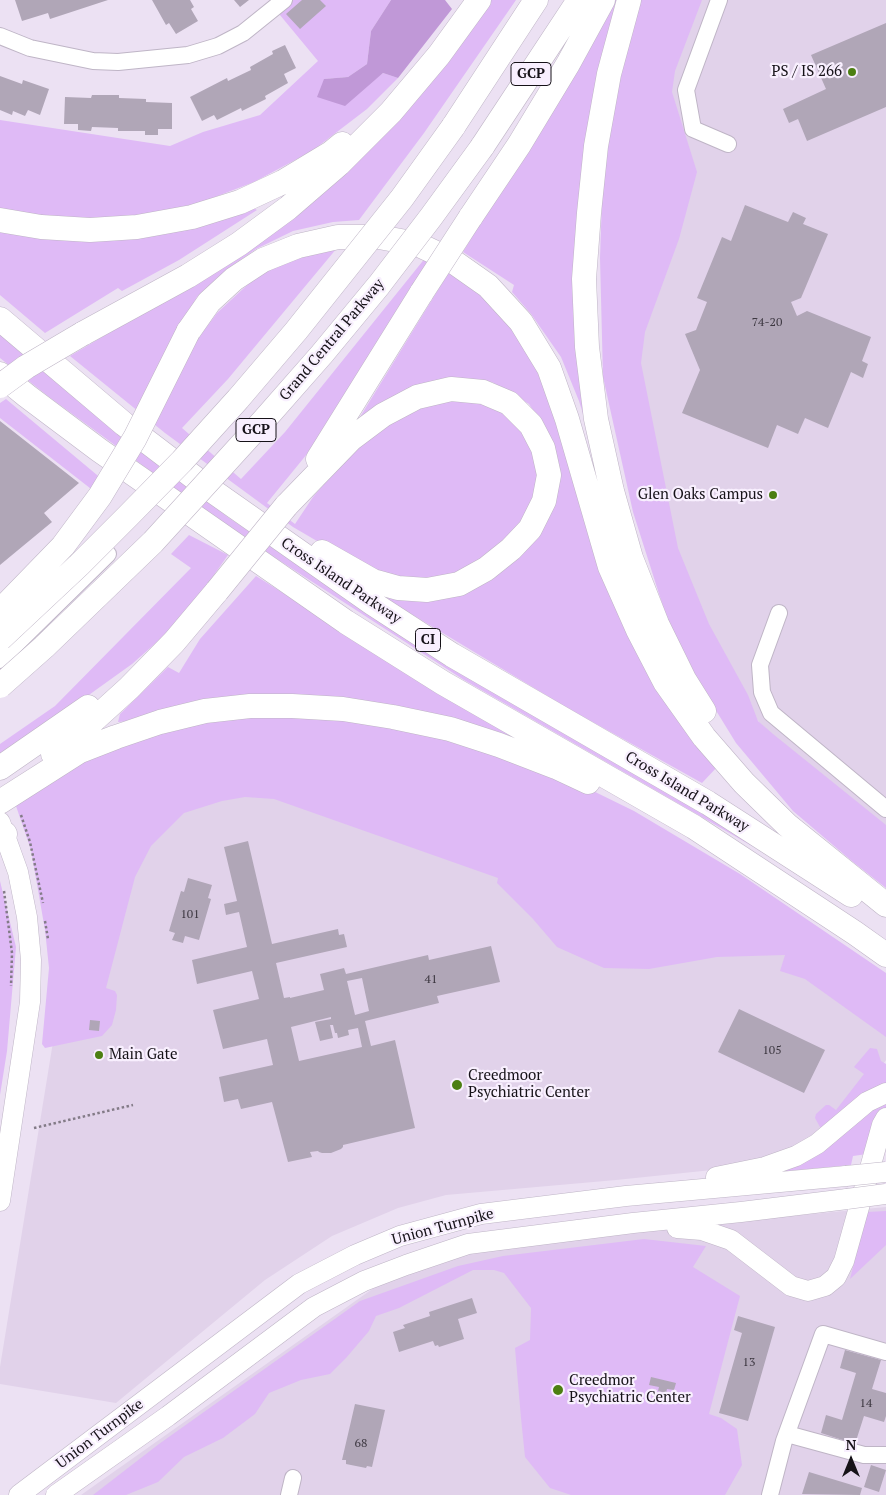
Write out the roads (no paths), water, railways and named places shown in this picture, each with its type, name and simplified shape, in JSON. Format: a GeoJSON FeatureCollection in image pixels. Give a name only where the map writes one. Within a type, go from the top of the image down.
{"type":"FeatureCollection","features":[{"type":"Feature","properties":{"kind":"highway"},"geometry":{"type":"LineString","coordinates":[[0,386],[26,367],[82,334],[188,276],[239,244],[288,208],[339,164],[391,112],[439,54],[479,0]]}},
{"type":"Feature","properties":{"kind":"highway","name":"GCP"},"geometry":{"type":"LineString","coordinates":[[0,638],[79,565],[182,461],[296,331],[396,205],[453,127],[536,0]]}},
{"type":"Feature","properties":{"kind":"highway","name":"Grand Central Parkway"},"geometry":{"type":"LineString","coordinates":[[0,686],[77,616],[153,542],[322,354],[379,285],[482,147],[579,0]]}},
{"type":"Feature","properties":{"kind":"highway"},"geometry":{"type":"LineString","coordinates":[[0,802],[129,688],[174,642],[344,435],[422,292],[519,145],[568,64],[603,0]]}},
{"type":"Feature","properties":{"kind":"highway"},"geometry":{"type":"LineString","coordinates":[[629,0],[609,74],[596,146],[588,212],[584,279],[587,347],[596,419],[612,491],[631,558],[657,624],[684,679],[716,730],[752,778],[792,822],[858,883]]}},
{"type":"Feature","properties":{"kind":"highway"},"geometry":{"type":"LineString","coordinates":[[0,220],[41,227],[90,230],[137,227],[192,217],[240,202],[283,182],[331,153],[388,107],[439,54]]}},
{"type":"Feature","properties":{"kind":"highway"},"geometry":{"type":"LineString","coordinates":[[0,611],[63,546],[100,496],[135,438],[188,332],[209,302],[234,279],[263,260],[298,246],[338,237],[379,237],[417,244],[452,260],[488,286],[521,322],[549,368],[567,419],[610,567],[638,630],[665,682],[704,737],[744,783],[787,825],[886,905]]}},
{"type":"Feature","properties":{"kind":"highway","name":"Cross Island Parkway"},"geometry":{"type":"LineString","coordinates":[[0,319],[124,424],[204,485],[372,603],[452,655],[708,803],[886,918]]}},
{"type":"Feature","properties":{"kind":"highway","name":"Cross Island Parkway"},"geometry":{"type":"LineString","coordinates":[[0,376],[179,506],[346,622],[443,683],[694,827],[886,955]]}},
{"type":"Feature","properties":{"kind":"highway"},"geometry":{"type":"LineString","coordinates":[[204,485],[373,581],[398,588],[427,590],[459,584],[486,569],[511,549],[530,529],[544,501],[549,475],[543,448],[531,425],[509,403],[483,392],[452,389],[417,397],[344,435]]}},
{"type":"Feature","properties":{"kind":"highway"},"geometry":{"type":"LineString","coordinates":[[0,768],[72,738],[116,737],[160,722],[205,711],[250,706],[343,709],[393,717],[450,730],[556,767],[677,825],[772,878]]}},
{"type":"Feature","properties":{"kind":"highway"},"geometry":{"type":"LineString","coordinates":[[0,795],[72,738]]}},
{"type":"Feature","properties":{"kind":"main road"},"geometry":{"type":"LineString","coordinates":[[0,1202],[29,1011],[31,960],[27,917],[18,872],[2,831]]}},
{"type":"Feature","properties":{"kind":"main road"},"geometry":{"type":"LineString","coordinates":[[626,1196],[765,1167],[796,1156],[817,1144],[868,1102],[886,1093]]}},
{"type":"Feature","properties":{"kind":"main road"},"geometry":{"type":"LineString","coordinates":[[633,1223],[702,1230],[732,1240],[791,1286],[808,1291],[825,1286],[836,1277],[844,1261],[882,1125],[886,1118]]}},
{"type":"Feature","properties":{"kind":"main road","name":"Union Turnpike"},"geometry":{"type":"LineString","coordinates":[[19,1495],[299,1284],[355,1255],[400,1236],[481,1214],[626,1196],[886,1172]]}},
{"type":"Feature","properties":{"kind":"main road","name":"Union Turnpike"},"geometry":{"type":"LineString","coordinates":[[56,1495],[168,1416],[314,1307],[364,1281],[468,1244],[886,1194]]}},
{"type":"Feature","properties":{"kind":"street"},"geometry":{"type":"LineString","coordinates":[[0,36],[30,48],[93,61],[118,62],[188,55],[218,46],[243,33],[284,0]]}},
{"type":"Feature","properties":{"kind":"street"},"geometry":{"type":"LineString","coordinates":[[720,0],[686,90],[693,129],[728,144]]}},
{"type":"Feature","properties":{"kind":"street"},"geometry":{"type":"LineString","coordinates":[[0,660],[108,554]]}},
{"type":"Feature","properties":{"kind":"street"},"geometry":{"type":"LineString","coordinates":[[779,613],[760,665],[762,692],[771,713],[886,809]]}},
{"type":"Feature","properties":{"kind":"street"},"geometry":{"type":"LineString","coordinates":[[770,1495],[787,1434],[822,1334],[886,1352]]}},
{"type":"Feature","properties":{"kind":"street"},"geometry":{"type":"LineString","coordinates":[[787,1434],[864,1455],[886,1455]]}},
{"type":"Feature","properties":{"kind":"place","name":"PS / IS 266"},"geometry":{"type":"Point","coordinates":[852,72]}},
{"type":"Feature","properties":{"kind":"place","name":"Glen Oaks Campus"},"geometry":{"type":"Point","coordinates":[773,495]}},
{"type":"Feature","properties":{"kind":"place","name":"Main Gate"},"geometry":{"type":"Point","coordinates":[99,1055]}},
{"type":"Feature","properties":{"kind":"place","name":"Creedmoor Psychiatric Center"},"geometry":{"type":"Point","coordinates":[457,1085]}},
{"type":"Feature","properties":{"kind":"place","name":"Creedmor Psychiatric Center"},"geometry":{"type":"Point","coordinates":[558,1390]}}]}
